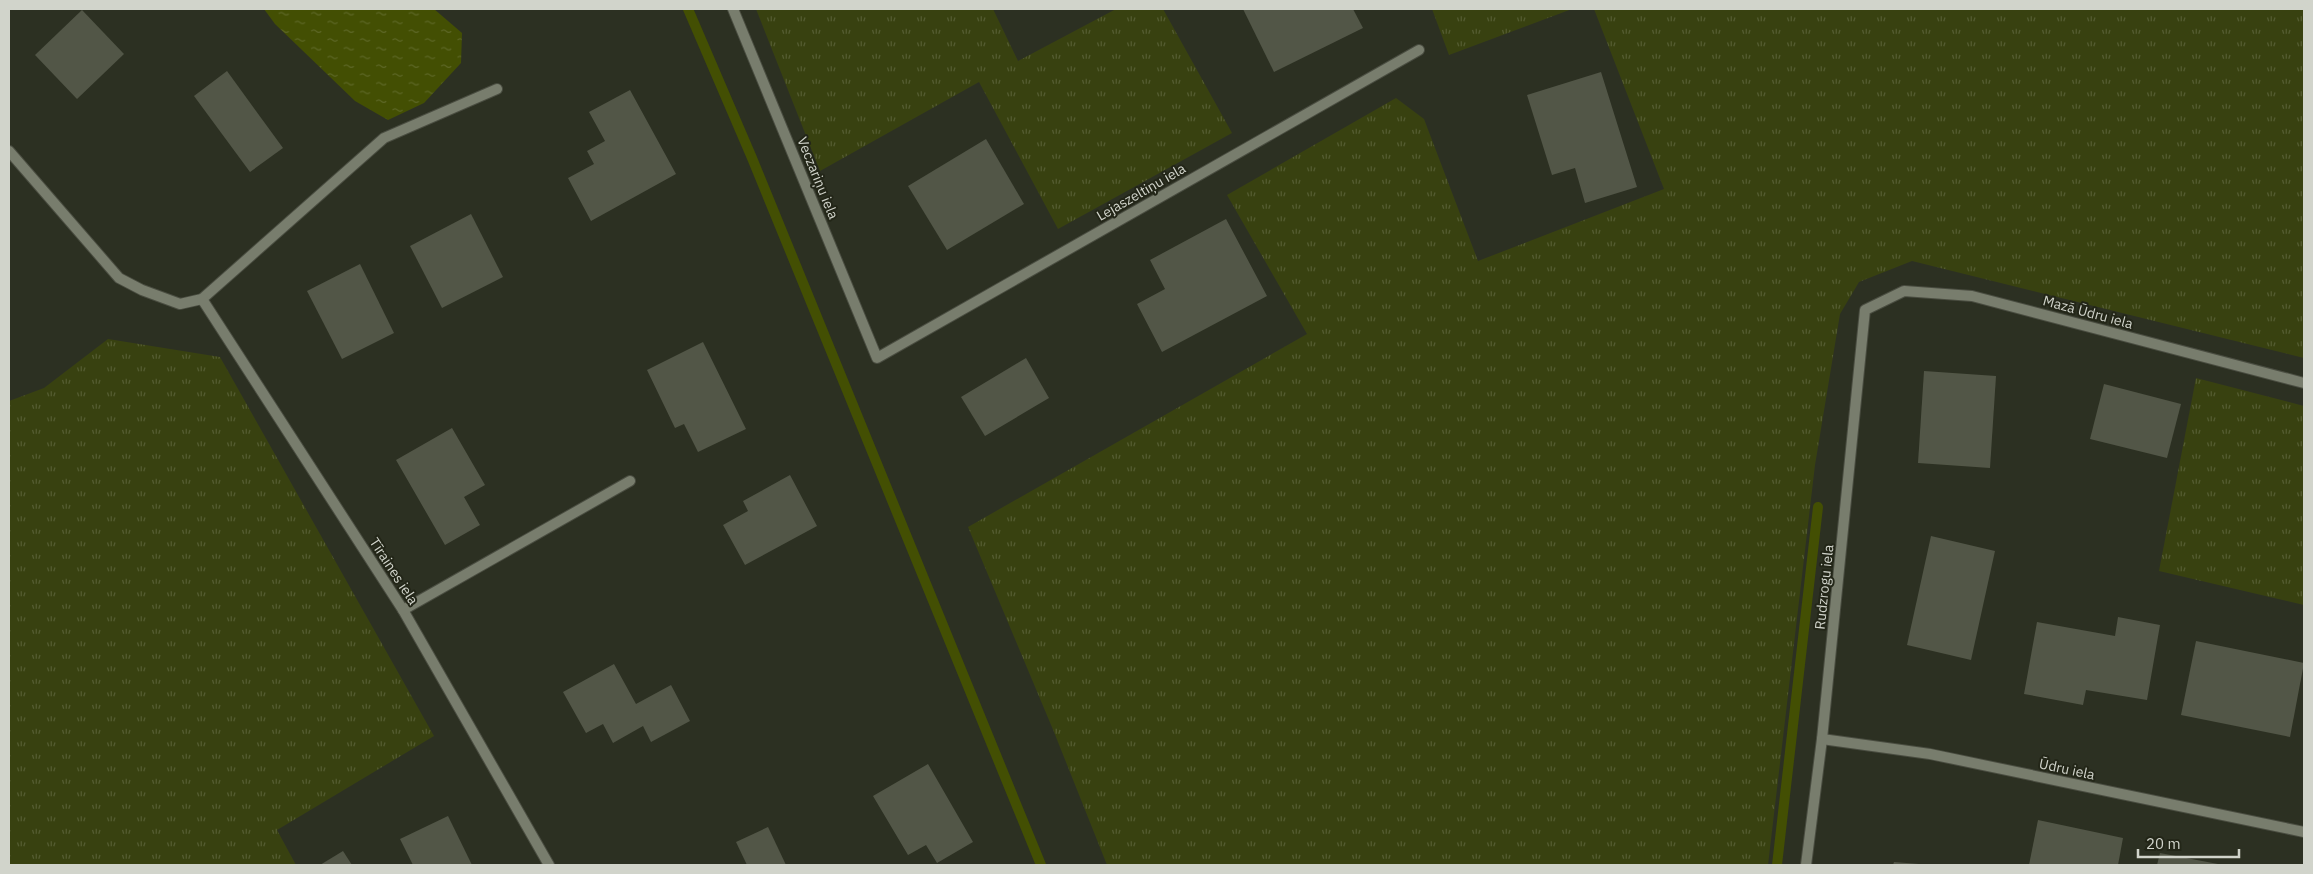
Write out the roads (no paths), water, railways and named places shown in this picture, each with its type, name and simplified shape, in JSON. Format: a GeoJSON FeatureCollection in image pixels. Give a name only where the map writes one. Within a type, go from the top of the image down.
{"type":"FeatureCollection","features":[{"type":"Feature","properties":{"kind":"street","name":"Veczariņu iela"},"geometry":{"type":"LineString","coordinates":[[733,9],[877,358]]}},
{"type":"Feature","properties":{"kind":"street","name":"Lejaszeltiņu iela"},"geometry":{"type":"LineString","coordinates":[[877,358],[1419,50]]}},
{"type":"Feature","properties":{"kind":"street"},"geometry":{"type":"LineString","coordinates":[[9,151],[118,278],[142,290],[180,304],[202,299],[384,138],[497,89]]}},
{"type":"Feature","properties":{"kind":"street","name":"Mazā Ūdru iela"},"geometry":{"type":"LineString","coordinates":[[1865,310],[1904,291],[1972,296],[2304,383]]}},
{"type":"Feature","properties":{"kind":"street","name":"Tīraines iela"},"geometry":{"type":"LineString","coordinates":[[202,299],[403,610],[549,865]]}},
{"type":"Feature","properties":{"kind":"street","name":"Rudzrogu iela"},"geometry":{"type":"LineString","coordinates":[[1806,865],[1822,739],[1865,310]]}},
{"type":"Feature","properties":{"kind":"street"},"geometry":{"type":"LineString","coordinates":[[403,610],[630,481]]}},
{"type":"Feature","properties":{"kind":"street","name":"Ūdru iela"},"geometry":{"type":"LineString","coordinates":[[1822,739],[1930,754],[2304,832]]}},
{"type":"Feature","properties":{"kind":"water"},"geometry":{"type":"Polygon","coordinates":[[[264,9],[434,9],[462,33],[461,63],[424,103],[388,120],[355,101],[275,24],[264,9]]]}},
{"type":"Feature","properties":{"kind":"waterway"},"geometry":{"type":"LineString","coordinates":[[688,9],[752,158],[1041,865]]}},
{"type":"Feature","properties":{"kind":"waterway"},"geometry":{"type":"LineString","coordinates":[[1777,865],[1818,507]]}}]}
